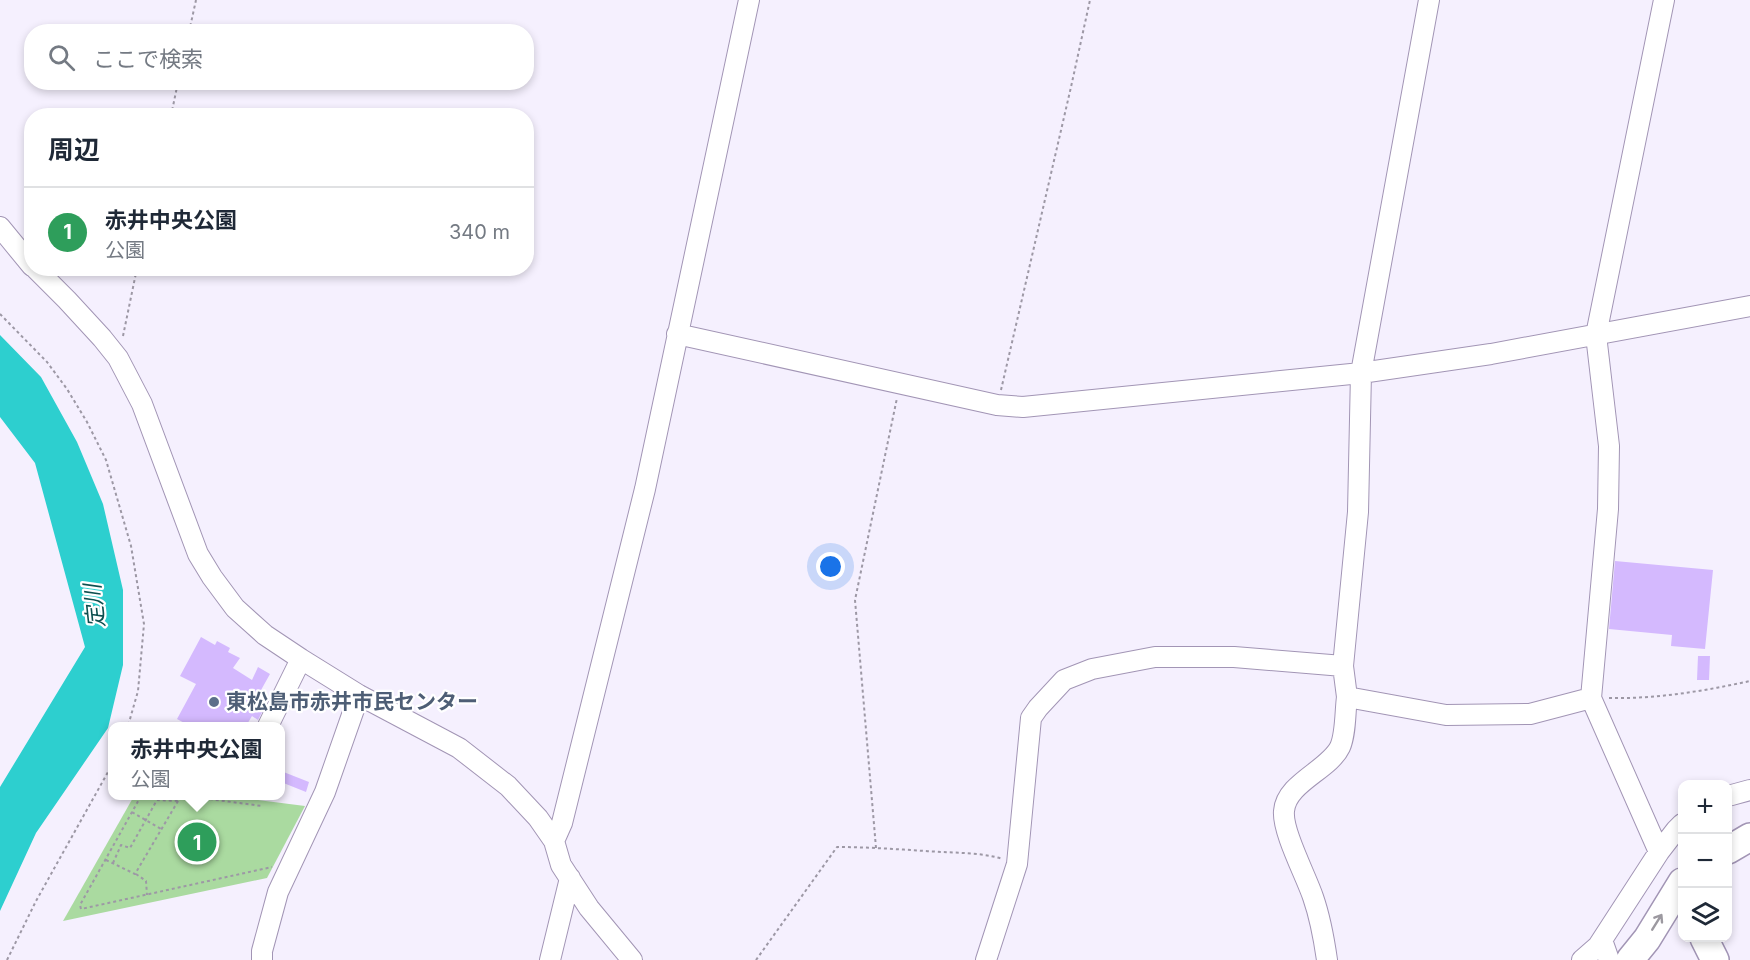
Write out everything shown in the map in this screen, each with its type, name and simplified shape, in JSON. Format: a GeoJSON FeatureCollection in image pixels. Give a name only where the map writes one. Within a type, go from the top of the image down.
{"type":"FeatureCollection","features":[{"type":"Feature","properties":{"kind":"highway"},"geometry":{"type":"LineString","coordinates":[[1732,830],[1750,822]]}},
{"type":"Feature","properties":{"kind":"highway"},"geometry":{"type":"LineString","coordinates":[[1732,848],[1750,837]]}},
{"type":"Feature","properties":{"kind":"highway"},"geometry":{"type":"LineString","coordinates":[[1630,960],[1647,939],[1679,888]]}},
{"type":"Feature","properties":{"kind":"highway"},"geometry":{"type":"LineString","coordinates":[[1706,942],[1715,960]]}},
{"type":"Feature","properties":{"kind":"street"},"geometry":{"type":"LineString","coordinates":[[554,841],[562,823],[645,489],[749,0]]}},
{"type":"Feature","properties":{"kind":"street"},"geometry":{"type":"LineString","coordinates":[[1327,960],[1313,898],[1284,825],[1284,811],[1287,800],[1332,757],[1340,746],[1347,697],[1343,666],[1358,512],[1361,373],[1429,0]]}},
{"type":"Feature","properties":{"kind":"street"},"geometry":{"type":"LineString","coordinates":[[1659,852],[1591,698],[1609,499],[1609,446],[1596,335],[1664,0]]}},
{"type":"Feature","properties":{"kind":"street"},"geometry":{"type":"LineString","coordinates":[[0,227],[24,256]]}},
{"type":"Feature","properties":{"kind":"street"},"geometry":{"type":"LineString","coordinates":[[42,276],[67,300],[118,358],[142,404],[195,545],[212,577],[235,608],[265,635],[301,659],[359,695],[409,720],[467,754],[508,786],[538,818],[554,841],[561,865],[589,908],[632,960]]}},
{"type":"Feature","properties":{"kind":"street"},"geometry":{"type":"LineString","coordinates":[[677,334],[998,405],[1023,407],[1361,373],[1491,354],[1750,306]]}},
{"type":"Feature","properties":{"kind":"street"},"geometry":{"type":"LineString","coordinates":[[986,960],[1017,864],[1031,718],[1064,680],[1092,669],[1155,657],[1234,657],[1343,666]]}},
{"type":"Feature","properties":{"kind":"street"},"geometry":{"type":"LineString","coordinates":[[270,722],[301,659]]}},
{"type":"Feature","properties":{"kind":"street"},"geometry":{"type":"LineString","coordinates":[[262,960],[262,951],[278,892],[325,792],[359,695]]}},
{"type":"Feature","properties":{"kind":"street"},"geometry":{"type":"LineString","coordinates":[[1347,697],[1446,715],[1530,714],[1591,698]]}},
{"type":"Feature","properties":{"kind":"street"},"geometry":{"type":"LineString","coordinates":[[1732,795],[1750,790]]}},
{"type":"Feature","properties":{"kind":"street"},"geometry":{"type":"LineString","coordinates":[[1582,960],[1598,946],[1659,852],[1678,828]]}},
{"type":"Feature","properties":{"kind":"street"},"geometry":{"type":"LineString","coordinates":[[550,960],[570,878]]}},
{"type":"Feature","properties":{"kind":"street"},"geometry":{"type":"LineString","coordinates":[[1602,940],[1609,960]]}},
{"type":"Feature","properties":{"kind":"path"},"geometry":{"type":"LineString","coordinates":[[191,24],[196,0]]}},
{"type":"Feature","properties":{"kind":"path"},"geometry":{"type":"LineString","coordinates":[[998,405],[1090,0]]}},
{"type":"Feature","properties":{"kind":"path"},"geometry":{"type":"LineString","coordinates":[[173,108],[176,90]]}},
{"type":"Feature","properties":{"kind":"path"},"geometry":{"type":"LineString","coordinates":[[118,358],[135,276]]}},
{"type":"Feature","properties":{"kind":"path"},"geometry":{"type":"LineString","coordinates":[[0,314],[47,362],[67,389],[106,460],[131,546],[144,624],[138,691],[129,722]]}},
{"type":"Feature","properties":{"kind":"path"},"geometry":{"type":"LineString","coordinates":[[876,848],[855,600],[900,384]]}},
{"type":"Feature","properties":{"kind":"path"},"geometry":{"type":"LineString","coordinates":[[1591,698],[1635,698],[1714,689],[1750,681]]}},
{"type":"Feature","properties":{"kind":"path"},"geometry":{"type":"LineString","coordinates":[[7,960],[36,901],[108,772]]}},
{"type":"Feature","properties":{"kind":"path"},"geometry":{"type":"LineString","coordinates":[[138,800],[80,905],[81,909],[292,863]]}},
{"type":"Feature","properties":{"kind":"path"},"geometry":{"type":"LineString","coordinates":[[113,863],[121,845],[130,848],[158,800],[178,801],[134,873]]}},
{"type":"Feature","properties":{"kind":"path"},"geometry":{"type":"LineString","coordinates":[[221,800],[262,806]]}},
{"type":"Feature","properties":{"kind":"path"},"geometry":{"type":"LineString","coordinates":[[132,812],[161,829]]}},
{"type":"Feature","properties":{"kind":"path"},"geometry":{"type":"LineString","coordinates":[[756,960],[837,847],[992,855],[1017,864]]}},
{"type":"Feature","properties":{"kind":"path"},"geometry":{"type":"LineString","coordinates":[[105,860],[146,880],[147,895]]}},
{"type":"Feature","properties":{"kind":"green space"},"geometry":{"type":"Polygon","coordinates":[[[132,800],[258,800],[305,806],[267,878],[63,921],[132,800]]]}},
{"type":"Feature","properties":{"kind":"water","name":"定川"},"geometry":{"type":"Polygon","coordinates":[[[0,335],[41,377],[77,442],[103,504],[123,590],[123,665],[108,728],[36,833],[0,911],[0,787],[85,647],[35,463],[0,417],[0,335]]]}},
{"type":"Feature","properties":{"kind":"building"},"geometry":{"type":"Polygon","coordinates":[[[1615,561],[1713,570],[1705,649],[1671,646],[1672,635],[1609,629],[1615,561]]]}},
{"type":"Feature","properties":{"kind":"building"},"geometry":{"type":"Polygon","coordinates":[[[201,637],[215,645],[217,641],[230,648],[228,652],[240,658],[233,668],[252,680],[258,667],[270,674],[256,699],[266,704],[258,720],[252,716],[248,722],[183,722],[177,719],[196,684],[180,676],[201,637]]]}},
{"type":"Feature","properties":{"kind":"building"},"geometry":{"type":"Polygon","coordinates":[[[1698,656],[1710,656],[1709,680],[1697,680],[1698,656]]]}},
{"type":"Feature","properties":{"kind":"building"},"geometry":{"type":"Polygon","coordinates":[[[285,773],[309,782],[306,792],[285,784],[285,773]]]}},
{"type":"Feature","properties":{"kind":"place","name":"東松島市赤井市民センター"},"geometry":{"type":"Point","coordinates":[214,702]}},
{"type":"Feature","properties":{"kind":"place","name":"赤井中央公園"},"geometry":{"type":"Point","coordinates":[197,842]}}]}
